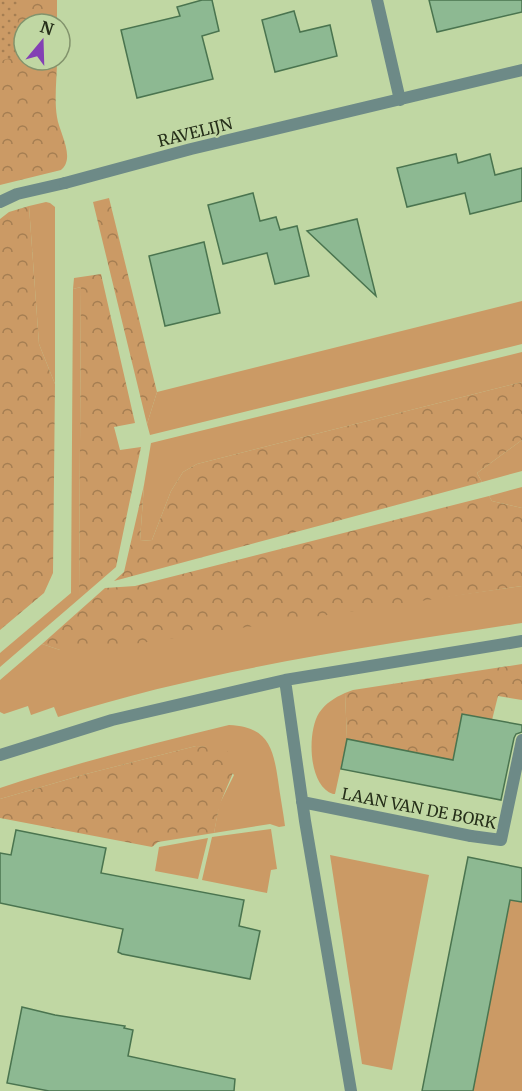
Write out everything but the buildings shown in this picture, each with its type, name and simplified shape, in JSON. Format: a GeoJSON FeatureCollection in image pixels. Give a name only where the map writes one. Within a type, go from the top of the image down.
{"type":"FeatureCollection","features":[{"type":"Feature","properties":{"kind":"street"},"geometry":{"type":"LineString","coordinates":[[376,0],[400,100]]}},
{"type":"Feature","properties":{"kind":"street","name":"RAVELIJN"},"geometry":{"type":"LineString","coordinates":[[0,202],[17,194],[191,149],[522,70]]}},
{"type":"Feature","properties":{"kind":"street"},"geometry":{"type":"LineString","coordinates":[[0,755],[112,720],[285,680],[522,641]]}},
{"type":"Feature","properties":{"kind":"street"},"geometry":{"type":"LineString","coordinates":[[285,680],[302,802],[351,1091]]}},
{"type":"Feature","properties":{"kind":"street","name":"LAAN VAN DE BORK"},"geometry":{"type":"LineString","coordinates":[[302,802],[501,840],[522,740]]}},
{"type":"Feature","properties":{"kind":"green space"},"geometry":{"type":"Polygon","coordinates":[[[0,0],[57,0],[57,12],[12,12],[12,72],[57,72],[56,110],[67,159],[61,170],[0,185],[0,0]]]}},
{"type":"Feature","properties":{"kind":"green space"},"geometry":{"type":"Polygon","coordinates":[[[0,0],[18,0],[18,12],[12,12],[12,57],[0,61],[0,0]]]}},
{"type":"Feature","properties":{"kind":"green space"},"geometry":{"type":"Polygon","coordinates":[[[109,198],[157,392],[147,424],[93,202],[109,198]]]}},
{"type":"Feature","properties":{"kind":"green space"},"geometry":{"type":"Polygon","coordinates":[[[46,202],[55,207],[55,384],[39,344],[29,206],[46,202]]]}},
{"type":"Feature","properties":{"kind":"green space"},"geometry":{"type":"Polygon","coordinates":[[[29,206],[39,344],[55,384],[53,573],[44,593],[0,630],[0,219],[9,212],[29,206]]]}},
{"type":"Feature","properties":{"kind":"green space"},"geometry":{"type":"Polygon","coordinates":[[[101,274],[135,423],[114,427],[120,450],[141,447],[116,567],[79,599],[81,287],[73,289],[74,278],[101,274]]]}},
{"type":"Feature","properties":{"kind":"green space"},"geometry":{"type":"Polygon","coordinates":[[[81,287],[79,599],[0,667],[0,653],[71,593],[73,289],[81,287]]]}},
{"type":"Feature","properties":{"kind":"green space"},"geometry":{"type":"Polygon","coordinates":[[[522,301],[522,344],[150,435],[147,424],[157,392],[522,301]]]}},
{"type":"Feature","properties":{"kind":"green space"},"geometry":{"type":"Polygon","coordinates":[[[522,352],[522,382],[197,464],[183,472],[171,491],[152,540],[140,541],[144,485],[151,443],[522,352]]]}},
{"type":"Feature","properties":{"kind":"green space"},"geometry":{"type":"Polygon","coordinates":[[[522,382],[522,440],[477,473],[482,482],[114,581],[124,572],[144,485],[140,541],[152,540],[171,491],[183,472],[197,464],[522,382]]]}},
{"type":"Feature","properties":{"kind":"green space"},"geometry":{"type":"Polygon","coordinates":[[[522,440],[522,471],[482,482],[477,473],[522,440]]]}},
{"type":"Feature","properties":{"kind":"green space"},"geometry":{"type":"Polygon","coordinates":[[[522,487],[522,508],[492,501],[489,496],[522,487]]]}},
{"type":"Feature","properties":{"kind":"green space"},"geometry":{"type":"Polygon","coordinates":[[[489,496],[492,501],[522,508],[522,586],[94,650],[60,650],[42,644],[105,588],[135,586],[489,496]]]}},
{"type":"Feature","properties":{"kind":"green space"},"geometry":{"type":"Polygon","coordinates":[[[522,586],[522,623],[230,672],[172,685],[58,717],[54,707],[31,715],[28,706],[4,714],[0,712],[0,680],[42,644],[60,650],[522,586]]]}},
{"type":"Feature","properties":{"kind":"green space"},"geometry":{"type":"Polygon","coordinates":[[[522,664],[522,700],[498,696],[492,720],[462,714],[453,760],[347,739],[345,693],[522,664]]]}},
{"type":"Feature","properties":{"kind":"green space"},"geometry":{"type":"Polygon","coordinates":[[[345,693],[347,739],[335,794],[333,794],[325,789],[314,770],[313,733],[315,722],[322,709],[330,701],[345,693]]]}},
{"type":"Feature","properties":{"kind":"green space"},"geometry":{"type":"Polygon","coordinates":[[[229,725],[252,730],[266,741],[271,749],[285,826],[270,824],[214,833],[219,805],[234,775],[207,747],[196,746],[0,799],[0,788],[85,762],[229,725]]]}},
{"type":"Feature","properties":{"kind":"green space"},"geometry":{"type":"Polygon","coordinates":[[[196,746],[227,751],[233,756],[235,763],[219,808],[214,833],[158,842],[152,847],[0,818],[0,799],[196,746]]]}},
{"type":"Feature","properties":{"kind":"green space"},"geometry":{"type":"Polygon","coordinates":[[[271,829],[277,869],[271,870],[267,893],[202,880],[212,837],[271,829]]]}},
{"type":"Feature","properties":{"kind":"green space"},"geometry":{"type":"Polygon","coordinates":[[[208,838],[198,879],[155,871],[159,847],[208,838]]]}},
{"type":"Feature","properties":{"kind":"green space"},"geometry":{"type":"Polygon","coordinates":[[[330,855],[429,875],[392,1070],[362,1064],[330,855]]]}},
{"type":"Feature","properties":{"kind":"green space"},"geometry":{"type":"Polygon","coordinates":[[[510,900],[522,902],[522,1091],[472,1091],[510,900]]]}}]}
